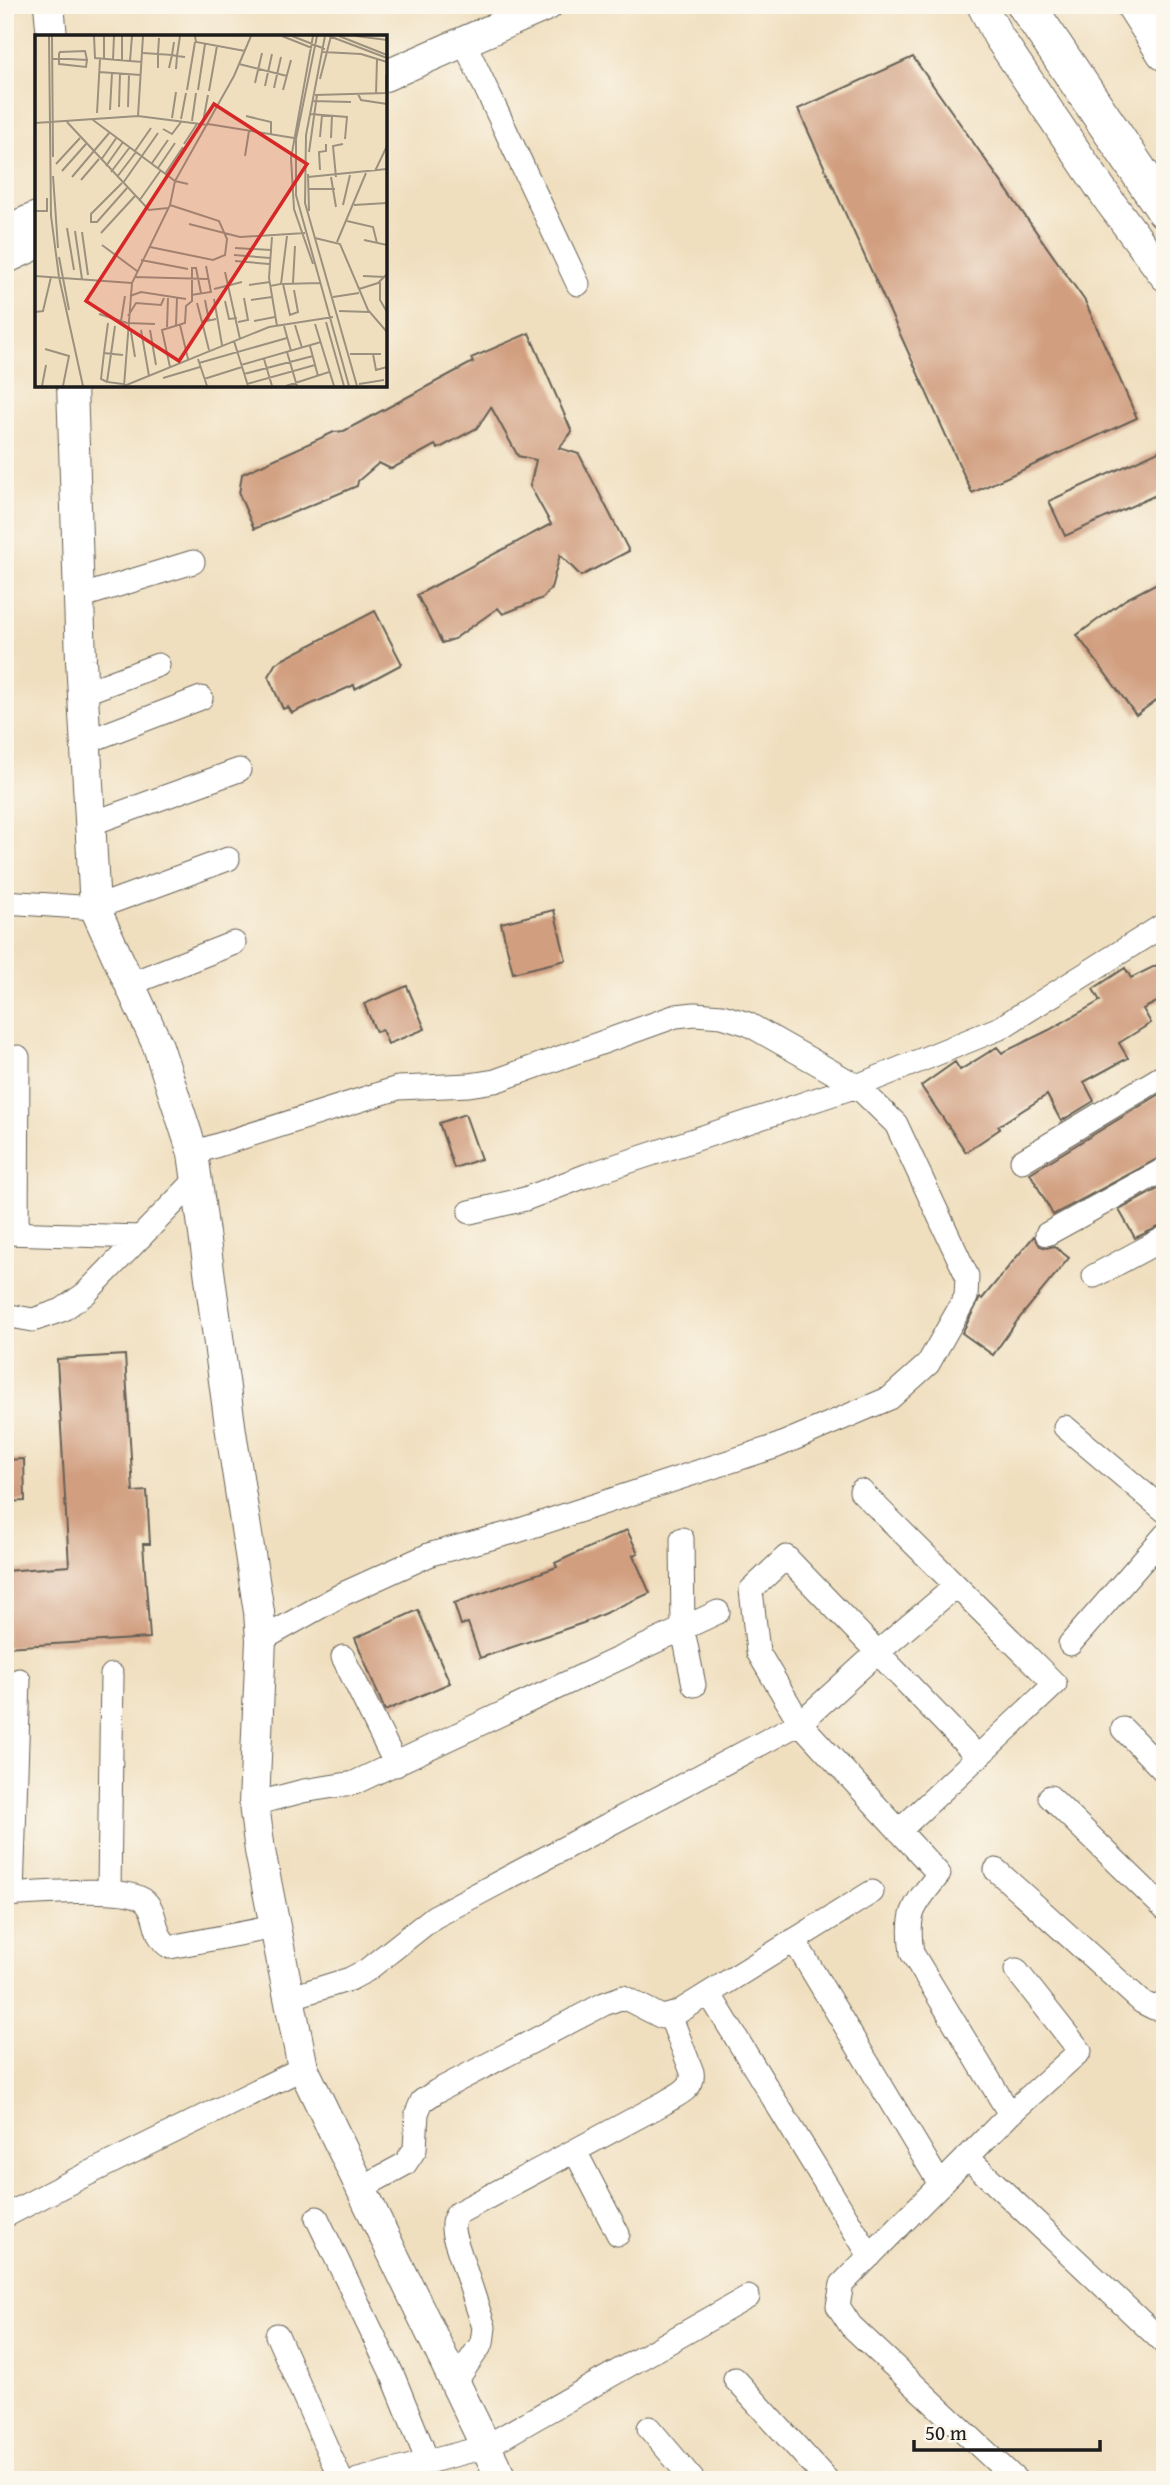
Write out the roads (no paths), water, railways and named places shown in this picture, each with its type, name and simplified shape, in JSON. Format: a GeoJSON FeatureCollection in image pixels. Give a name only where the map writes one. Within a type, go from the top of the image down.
{"type":"FeatureCollection","features":[{"type":"Feature","properties":{"kind":"main road"},"geometry":{"type":"LineString","coordinates":[[1026,5],[1165,210]]}},
{"type":"Feature","properties":{"kind":"main road"},"geometry":{"type":"LineString","coordinates":[[1135,5],[1165,51]]}},
{"type":"Feature","properties":{"kind":"street"},"geometry":{"type":"LineString","coordinates":[[49,5],[52,35]]}},
{"type":"Feature","properties":{"kind":"street"},"geometry":{"type":"LineString","coordinates":[[387,75],[548,5]]}},
{"type":"Feature","properties":{"kind":"street"},"geometry":{"type":"LineString","coordinates":[[982,5],[998,36],[1110,202],[1165,276]]}},
{"type":"Feature","properties":{"kind":"street"},"geometry":{"type":"LineString","coordinates":[[464,42],[578,284]]}},
{"type":"Feature","properties":{"kind":"street"},"geometry":{"type":"LineString","coordinates":[[5,231],[35,217]]}},
{"type":"Feature","properties":{"kind":"street"},"geometry":{"type":"LineString","coordinates":[[5,259],[35,245]]}},
{"type":"Feature","properties":{"kind":"street"},"geometry":{"type":"LineString","coordinates":[[72,387],[83,693],[95,908],[158,1046],[194,1167],[259,1612],[261,1640],[254,1804],[260,1851],[303,2068],[502,2480]]}},
{"type":"Feature","properties":{"kind":"street"},"geometry":{"type":"LineString","coordinates":[[79,597],[193,562]]}},
{"type":"Feature","properties":{"kind":"street"},"geometry":{"type":"LineString","coordinates":[[83,693],[158,665]]}},
{"type":"Feature","properties":{"kind":"street"},"geometry":{"type":"LineString","coordinates":[[86,742],[201,698]]}},
{"type":"Feature","properties":{"kind":"street"},"geometry":{"type":"LineString","coordinates":[[90,824],[239,770]]}},
{"type":"Feature","properties":{"kind":"street"},"geometry":{"type":"LineString","coordinates":[[5,902],[95,908],[228,859]]}},
{"type":"Feature","properties":{"kind":"street"},"geometry":{"type":"LineString","coordinates":[[470,1212],[525,1199],[588,1175],[857,1086],[1000,1028],[1165,924]]}},
{"type":"Feature","properties":{"kind":"street"},"geometry":{"type":"LineString","coordinates":[[130,984],[234,943]]}},
{"type":"Feature","properties":{"kind":"street"},"geometry":{"type":"LineString","coordinates":[[5,1315],[33,1320],[62,1310],[85,1294],[141,1237],[194,1167],[398,1088],[469,1085],[495,1081],[676,1016],[722,1016],[748,1024],[857,1086],[896,1124],[967,1276],[966,1297],[928,1364],[906,1385],[890,1398],[777,1446],[514,1532],[431,1553],[343,1594],[261,1640]]}},
{"type":"Feature","properties":{"kind":"street"},"geometry":{"type":"LineString","coordinates":[[18,1057],[11,1233],[141,1237]]}},
{"type":"Feature","properties":{"kind":"street"},"geometry":{"type":"LineString","coordinates":[[1022,1161],[1165,1075]]}},
{"type":"Feature","properties":{"kind":"street"},"geometry":{"type":"LineString","coordinates":[[1047,1234],[1165,1169]]}},
{"type":"Feature","properties":{"kind":"street"},"geometry":{"type":"LineString","coordinates":[[1094,1276],[1165,1238]]}},
{"type":"Feature","properties":{"kind":"street"},"geometry":{"type":"LineString","coordinates":[[1065,1427],[1165,1511]]}},
{"type":"Feature","properties":{"kind":"street"},"geometry":{"type":"LineString","coordinates":[[861,1491],[1055,1684],[899,1831]]}},
{"type":"Feature","properties":{"kind":"street"},"geometry":{"type":"LineString","coordinates":[[1070,1644],[1165,1535]]}},
{"type":"Feature","properties":{"kind":"street"},"geometry":{"type":"LineString","coordinates":[[682,1539],[683,1630],[694,1685]]}},
{"type":"Feature","properties":{"kind":"street"},"geometry":{"type":"LineString","coordinates":[[978,1757],[786,1557],[751,1590],[758,1652],[800,1723],[939,1874],[912,1909],[909,1931],[912,1953],[1010,2114]]}},
{"type":"Feature","properties":{"kind":"street"},"geometry":{"type":"LineString","coordinates":[[289,1998],[350,1979],[367,1970],[434,1917],[800,1723],[877,1653],[957,1586]]}},
{"type":"Feature","properties":{"kind":"street"},"geometry":{"type":"LineString","coordinates":[[254,1804],[303,1791],[354,1783],[718,1612]]}},
{"type":"Feature","properties":{"kind":"street"},"geometry":{"type":"LineString","coordinates":[[343,1657],[396,1765]]}},
{"type":"Feature","properties":{"kind":"street"},"geometry":{"type":"LineString","coordinates":[[109,1891],[112,1675]]}},
{"type":"Feature","properties":{"kind":"street"},"geometry":{"type":"LineString","coordinates":[[19,1680],[9,1895],[109,1891],[139,1897],[146,1902],[158,1936],[170,1947],[275,1927]]}},
{"type":"Feature","properties":{"kind":"street"},"geometry":{"type":"LineString","coordinates":[[1123,1729],[1165,1772]]}},
{"type":"Feature","properties":{"kind":"street"},"geometry":{"type":"LineString","coordinates":[[1050,1797],[1165,1909]]}},
{"type":"Feature","properties":{"kind":"street"},"geometry":{"type":"LineString","coordinates":[[996,1870],[1142,2003],[1154,2007],[1165,2003]]}},
{"type":"Feature","properties":{"kind":"street"},"geometry":{"type":"LineString","coordinates":[[361,2188],[405,2164],[415,2149],[417,2113],[422,2101],[438,2091],[622,1997],[662,2017],[670,2015],[710,1995],[872,1892]]}},
{"type":"Feature","properties":{"kind":"street"},"geometry":{"type":"LineString","coordinates":[[794,1940],[940,2184]]}},
{"type":"Feature","properties":{"kind":"street"},"geometry":{"type":"LineString","coordinates":[[1016,1970],[1080,2051],[1010,2114],[842,2284],[838,2306],[851,2326],[1016,2480]]}},
{"type":"Feature","properties":{"kind":"street"},"geometry":{"type":"LineString","coordinates":[[710,1995],[870,2256]]}},
{"type":"Feature","properties":{"kind":"street"},"geometry":{"type":"LineString","coordinates":[[454,2384],[482,2343],[484,2327],[454,2236],[453,2219],[458,2213],[664,2103],[690,2086],[694,2079],[670,2015]]}},
{"type":"Feature","properties":{"kind":"street"},"geometry":{"type":"LineString","coordinates":[[5,2217],[303,2068]]}},
{"type":"Feature","properties":{"kind":"street"},"geometry":{"type":"LineString","coordinates":[[575,2151],[618,2234]]}},
{"type":"Feature","properties":{"kind":"street"},"geometry":{"type":"LineString","coordinates":[[967,2157],[1165,2344]]}},
{"type":"Feature","properties":{"kind":"street"},"geometry":{"type":"LineString","coordinates":[[317,2218],[397,2385],[428,2462]]}},
{"type":"Feature","properties":{"kind":"street"},"geometry":{"type":"LineString","coordinates":[[358,2480],[485,2447],[748,2297]]}},
{"type":"Feature","properties":{"kind":"street"},"geometry":{"type":"LineString","coordinates":[[276,2335],[341,2480]]}},
{"type":"Feature","properties":{"kind":"street"},"geometry":{"type":"LineString","coordinates":[[735,2379],[827,2480]]}},
{"type":"Feature","properties":{"kind":"street"},"geometry":{"type":"LineString","coordinates":[[649,2428],[693,2480]]}}]}
